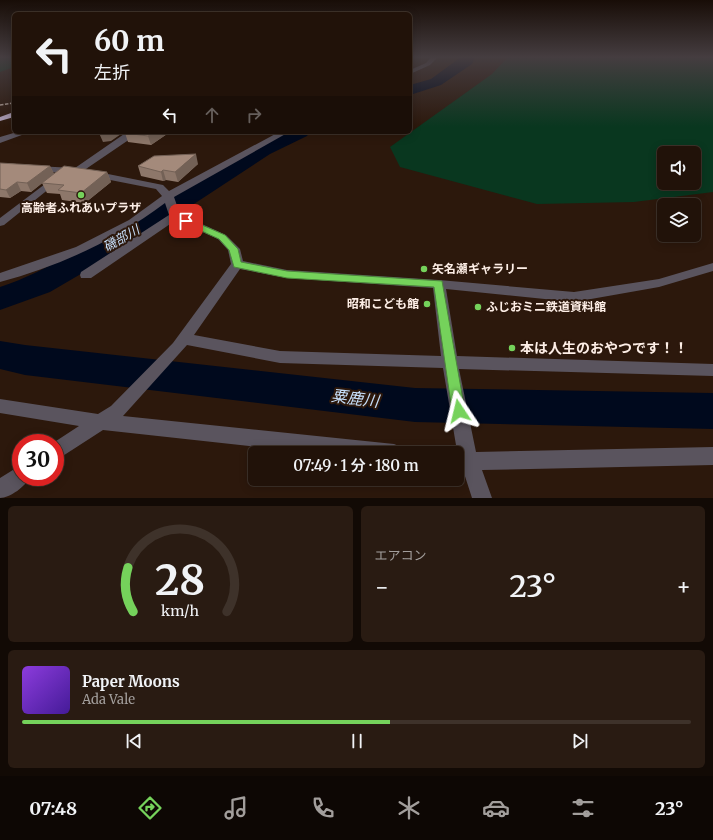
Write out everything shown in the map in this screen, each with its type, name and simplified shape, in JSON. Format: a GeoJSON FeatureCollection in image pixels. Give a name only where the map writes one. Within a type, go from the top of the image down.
{"type":"FeatureCollection","features":[{"type":"Feature","properties":{"kind":"highway"},"geometry":{"type":"LineString","coordinates":[[0,119],[12,116]]}},
{"type":"Feature","properties":{"kind":"street"},"geometry":{"type":"LineString","coordinates":[[0,140],[20,134]]}},
{"type":"Feature","properties":{"kind":"street"},"geometry":{"type":"LineString","coordinates":[[0,223],[72,171],[127,137],[129,134]]}},
{"type":"Feature","properties":{"kind":"street"},"geometry":{"type":"LineString","coordinates":[[0,278],[80,250],[133,222],[168,196],[195,183],[281,134]]}},
{"type":"Feature","properties":{"kind":"street"},"geometry":{"type":"LineString","coordinates":[[22,168],[72,171],[159,187],[168,196],[175,216],[222,237],[234,249],[237,264],[181,343],[117,410],[64,446]]}},
{"type":"Feature","properties":{"kind":"street"},"geometry":{"type":"LineString","coordinates":[[86,276],[175,216]]}},
{"type":"Feature","properties":{"kind":"street"},"geometry":{"type":"LineString","coordinates":[[237,264],[287,274],[438,284],[574,297],[659,283],[713,267]]}},
{"type":"Feature","properties":{"kind":"street"},"geometry":{"type":"LineString","coordinates":[[438,284],[462,446]]}},
{"type":"Feature","properties":{"kind":"street"},"geometry":{"type":"LineString","coordinates":[[181,343],[280,357],[450,365],[713,370]]}},
{"type":"Feature","properties":{"kind":"street"},"geometry":{"type":"LineString","coordinates":[[0,406],[100,422],[328,446]]}},
{"type":"Feature","properties":{"kind":"street"},"geometry":{"type":"LineString","coordinates":[[482,498],[464,458],[713,456]]}},
{"type":"Feature","properties":{"kind":"street"},"geometry":{"type":"LineString","coordinates":[[0,490],[12,481]]}},
{"type":"Feature","properties":{"kind":"green space"},"geometry":{"type":"Polygon","coordinates":[[[483,80],[713,80],[713,192],[634,202],[537,204],[400,167],[390,147],[408,134],[412,134],[412,131],[483,80]]]}},
{"type":"Feature","properties":{"kind":"building"},"geometry":{"type":"Polygon","coordinates":[[[133,134],[152,134],[148,136],[133,134]]]}},
{"type":"Feature","properties":{"kind":"building"},"geometry":{"type":"Polygon","coordinates":[[[196,154],[175,172],[163,170],[161,172],[138,166],[154,156],[196,154]]]}},
{"type":"Feature","properties":{"kind":"building"},"geometry":{"type":"Polygon","coordinates":[[[0,163],[50,166],[27,183],[17,182],[6,190],[0,189],[0,163]]]}},
{"type":"Feature","properties":{"kind":"building"},"geometry":{"type":"Polygon","coordinates":[[[64,166],[107,172],[81,193],[58,190],[64,185],[42,183],[64,166]]]}},
{"type":"Feature","properties":{"kind":"waterway","name":"磯部川"},"geometry":{"type":"LineString","coordinates":[[412,89],[439,80]]}},
{"type":"Feature","properties":{"kind":"waterway","name":"磯部川"},"geometry":{"type":"LineString","coordinates":[[0,299],[39,285],[129,234],[263,150],[296,134]]}},
{"type":"Feature","properties":{"kind":"waterway","name":"粟鹿川"},"geometry":{"type":"LineString","coordinates":[[0,355],[25,360],[415,405],[713,411]]}},
{"type":"Feature","properties":{"kind":"railway"},"geometry":{"type":"LineString","coordinates":[[0,105],[12,103]]}},
{"type":"Feature","properties":{"kind":"place","name":"高齢者ふれあいプラザ"},"geometry":{"type":"Point","coordinates":[81,195]}},
{"type":"Feature","properties":{"kind":"place","name":"矢名瀬ギャラリー"},"geometry":{"type":"Point","coordinates":[424,269]}},
{"type":"Feature","properties":{"kind":"place","name":"昭和こども館"},"geometry":{"type":"Point","coordinates":[427,304]}},
{"type":"Feature","properties":{"kind":"place","name":"ふじおミニ鉄道資料館"},"geometry":{"type":"Point","coordinates":[478,307]}},
{"type":"Feature","properties":{"kind":"place","name":"本は人生のおやつです！！"},"geometry":{"type":"Point","coordinates":[512,348]}},
{"type":"Feature","properties":{"kind":"route"},"geometry":{"type":"LineString","coordinates":[[186,221],[222,237],[234,249],[237,264],[287,274],[438,284],[459,411]]}}]}
